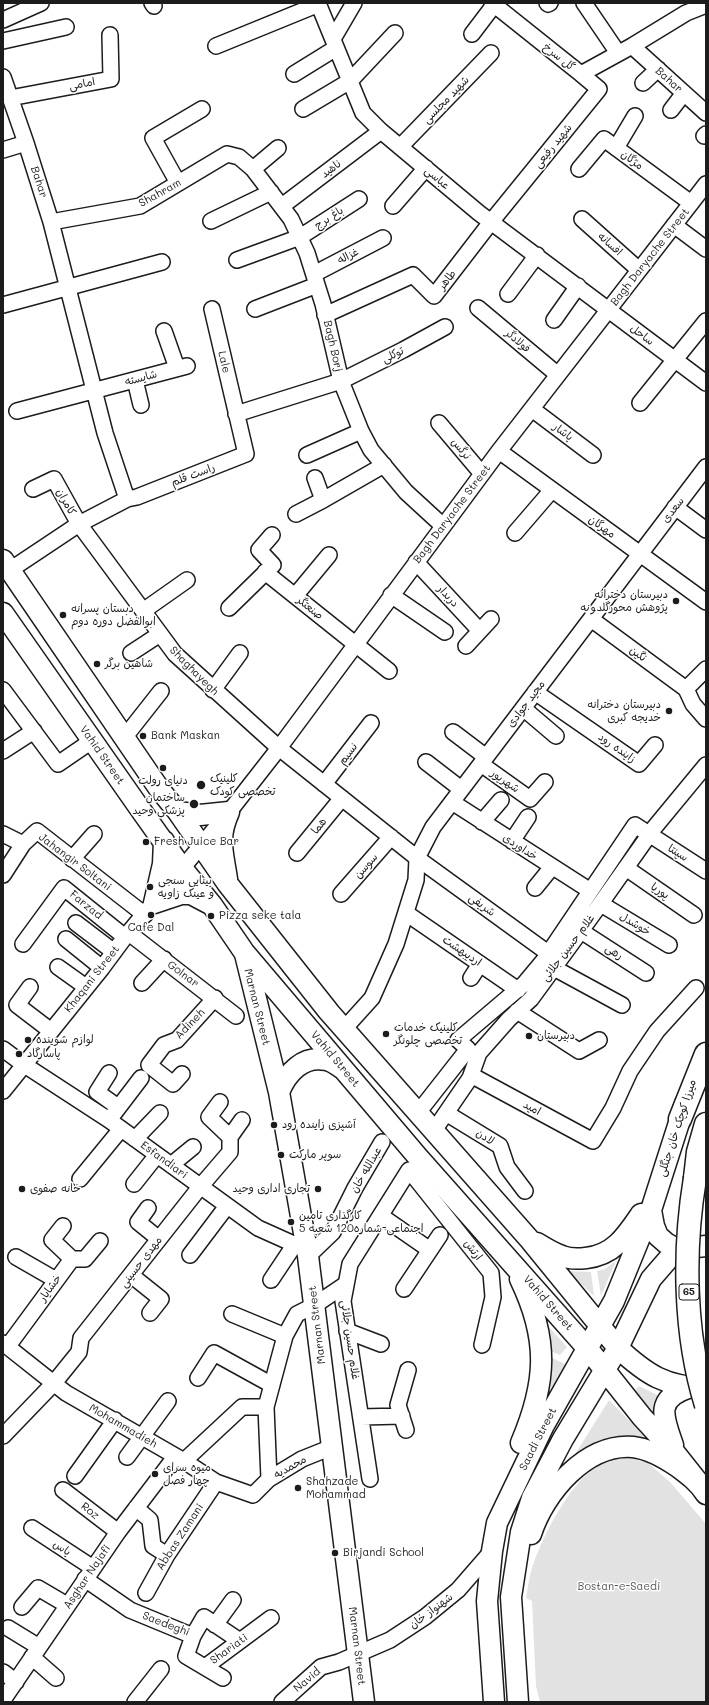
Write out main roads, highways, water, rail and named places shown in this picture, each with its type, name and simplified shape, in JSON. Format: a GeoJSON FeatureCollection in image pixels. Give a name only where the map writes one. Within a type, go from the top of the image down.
{"type":"FeatureCollection","features":[{"type":"Feature","properties":{"kind":"highway"},"geometry":{"type":"LineString","coordinates":[[680,1119],[706,1054]]}},
{"type":"Feature","properties":{"kind":"highway","name":"65"},"geometry":{"type":"LineString","coordinates":[[706,1124],[698,1152],[690,1210],[686,1260],[694,1356],[706,1405]]}},
{"type":"Feature","properties":{"kind":"main road"},"geometry":{"type":"LineString","coordinates":[[6,565],[160,790],[178,812],[228,885],[344,1029],[417,1114],[530,1240],[618,1348],[633,1362],[655,1377],[697,1388]]}},
{"type":"Feature","properties":{"kind":"main road","name":"Vahid Street"},"geometry":{"type":"LineString","coordinates":[[4,618],[57,688],[138,806],[182,868],[212,905],[244,952],[431,1172],[588,1349],[642,1417],[675,1453],[702,1488]]}},
{"type":"Feature","properties":{"kind":"main road"},"geometry":{"type":"LineString","coordinates":[[138,806],[147,804],[155,798],[160,790]]}},
{"type":"Feature","properties":{"kind":"main road"},"geometry":{"type":"LineString","coordinates":[[178,812],[200,814],[229,812],[223,826],[221,843],[228,885]]}},
{"type":"Feature","properties":{"kind":"main road"},"geometry":{"type":"LineString","coordinates":[[164,841],[163,864],[149,909],[181,894],[191,894],[212,905],[213,898],[217,892],[228,885]]}},
{"type":"Feature","properties":{"kind":"main road","name":"Marnan Street"},"geometry":{"type":"LineString","coordinates":[[244,952],[279,1092],[304,1250],[315,1305],[364,1702]]}},
{"type":"Feature","properties":{"kind":"main road","name":"میرزا کوچک خان جنگلی"},"geometry":{"type":"LineString","coordinates":[[654,1202],[706,1040]]}},
{"type":"Feature","properties":{"kind":"main road"},"geometry":{"type":"LineString","coordinates":[[279,1092],[284,1080],[296,1067],[314,1059],[328,1060],[346,1071]]}},
{"type":"Feature","properties":{"kind":"main road"},"geometry":{"type":"LineString","coordinates":[[530,1240],[563,1257],[578,1259],[603,1255],[613,1248],[626,1235],[654,1202]]}},
{"type":"Feature","properties":{"kind":"main road"},"geometry":{"type":"LineString","coordinates":[[654,1202],[654,1226],[658,1236],[666,1243],[677,1249],[706,1246]]}},
{"type":"Feature","properties":{"kind":"main road","name":"Saadi Street"},"geometry":{"type":"LineString","coordinates":[[494,1702],[487,1600],[492,1551],[497,1522],[544,1425],[614,1301],[654,1202]]}},
{"type":"Feature","properties":{"kind":"main road"},"geometry":{"type":"LineString","coordinates":[[510,1260],[523,1262],[528,1260],[530,1256],[530,1240]]}},
{"type":"Feature","properties":{"kind":"main road","name":"Saadi Street"},"geometry":{"type":"LineString","coordinates":[[518,1702],[511,1597],[521,1532],[532,1498],[563,1439],[606,1371],[651,1279],[677,1249]]}},
{"type":"Feature","properties":{"kind":"main road"},"geometry":{"type":"LineString","coordinates":[[497,1522],[503,1490],[532,1416],[538,1394],[542,1363],[540,1340],[528,1296],[510,1260]]}},
{"type":"Feature","properties":{"kind":"main road"},"geometry":{"type":"LineString","coordinates":[[675,1453],[664,1419],[664,1407],[671,1396],[680,1390],[697,1388]]}},
{"type":"Feature","properties":{"kind":"main road"},"geometry":{"type":"LineString","coordinates":[[511,1597],[535,1522],[557,1487],[583,1461],[597,1453],[633,1447],[651,1451],[668,1460],[702,1488]]}},
{"type":"Feature","properties":{"kind":"place","name":"دبیرستان دخترانه پژوهش محورگلدونه"},"geometry":{"type":"Point","coordinates":[676,601]}},
{"type":"Feature","properties":{"kind":"place","name":"دبستان پسرانه ابوالفضل دوره دوم"},"geometry":{"type":"Point","coordinates":[63,615]}},
{"type":"Feature","properties":{"kind":"place","name":"شاهین برگر"},"geometry":{"type":"Point","coordinates":[97,664]}},
{"type":"Feature","properties":{"kind":"place","name":"دبیرستان دخترانه خدیجه کبری"},"geometry":{"type":"Point","coordinates":[669,711]}},
{"type":"Feature","properties":{"kind":"place","name":"Bank Maskan"},"geometry":{"type":"Point","coordinates":[143,736]}},
{"type":"Feature","properties":{"kind":"place","name":"دنیای رولت"},"geometry":{"type":"Point","coordinates":[163,768]}},
{"type":"Feature","properties":{"kind":"place","name":"کلینیک تخصصی کودک"},"geometry":{"type":"Point","coordinates":[201,785]}},
{"type":"Feature","properties":{"kind":"place","name":"ساختمان پزشکی وحید"},"geometry":{"type":"Point","coordinates":[194,804]}},
{"type":"Feature","properties":{"kind":"place","name":"Fresh Juice Bar"},"geometry":{"type":"Point","coordinates":[146,842]}},
{"type":"Feature","properties":{"kind":"place","name":"بینایی سنجی و عینک زاویه"},"geometry":{"type":"Point","coordinates":[150,887]}},
{"type":"Feature","properties":{"kind":"place","name":"Cafe Dal"},"geometry":{"type":"Point","coordinates":[151,915]}},
{"type":"Feature","properties":{"kind":"place","name":"Pizza seke tala"},"geometry":{"type":"Point","coordinates":[211,916]}},
{"type":"Feature","properties":{"kind":"place","name":"کلینیک خدمات تخصصی چلونگر"},"geometry":{"type":"Point","coordinates":[386,1034]}},
{"type":"Feature","properties":{"kind":"place","name":"دبیرستان"},"geometry":{"type":"Point","coordinates":[529,1036]}},
{"type":"Feature","properties":{"kind":"place","name":"لوازم شوینده"},"geometry":{"type":"Point","coordinates":[28,1040]}},
{"type":"Feature","properties":{"kind":"place","name":"پاسارگاد"},"geometry":{"type":"Point","coordinates":[19,1054]}},
{"type":"Feature","properties":{"kind":"place","name":"آشپزی زاینده رود"},"geometry":{"type":"Point","coordinates":[274,1125]}},
{"type":"Feature","properties":{"kind":"place","name":"سوپر مارکت"},"geometry":{"type":"Point","coordinates":[281,1155]}},
{"type":"Feature","properties":{"kind":"place","name":"خانه صفوی"},"geometry":{"type":"Point","coordinates":[22,1189]}},
{"type":"Feature","properties":{"kind":"place","name":"تجاری اداری وحید"},"geometry":{"type":"Point","coordinates":[318,1189]}},
{"type":"Feature","properties":{"kind":"place","name":"کارگذاری تامین اجتماعی-شماره120 شعبه 5"},"geometry":{"type":"Point","coordinates":[291,1222]}},
{"type":"Feature","properties":{"kind":"place","name":"میوه سرای چهار فصل"},"geometry":{"type":"Point","coordinates":[155,1474]}},
{"type":"Feature","properties":{"kind":"place","name":"Shahzade Mohammad"},"geometry":{"type":"Point","coordinates":[298,1488]}},
{"type":"Feature","properties":{"kind":"place","name":"Birjandi School"},"geometry":{"type":"Point","coordinates":[335,1553]}},
{"type":"Feature","properties":{"kind":"park label","name":"Bostan-e-Saedi"},"geometry":{"type":"Point","coordinates":[619,1587]}}]}
